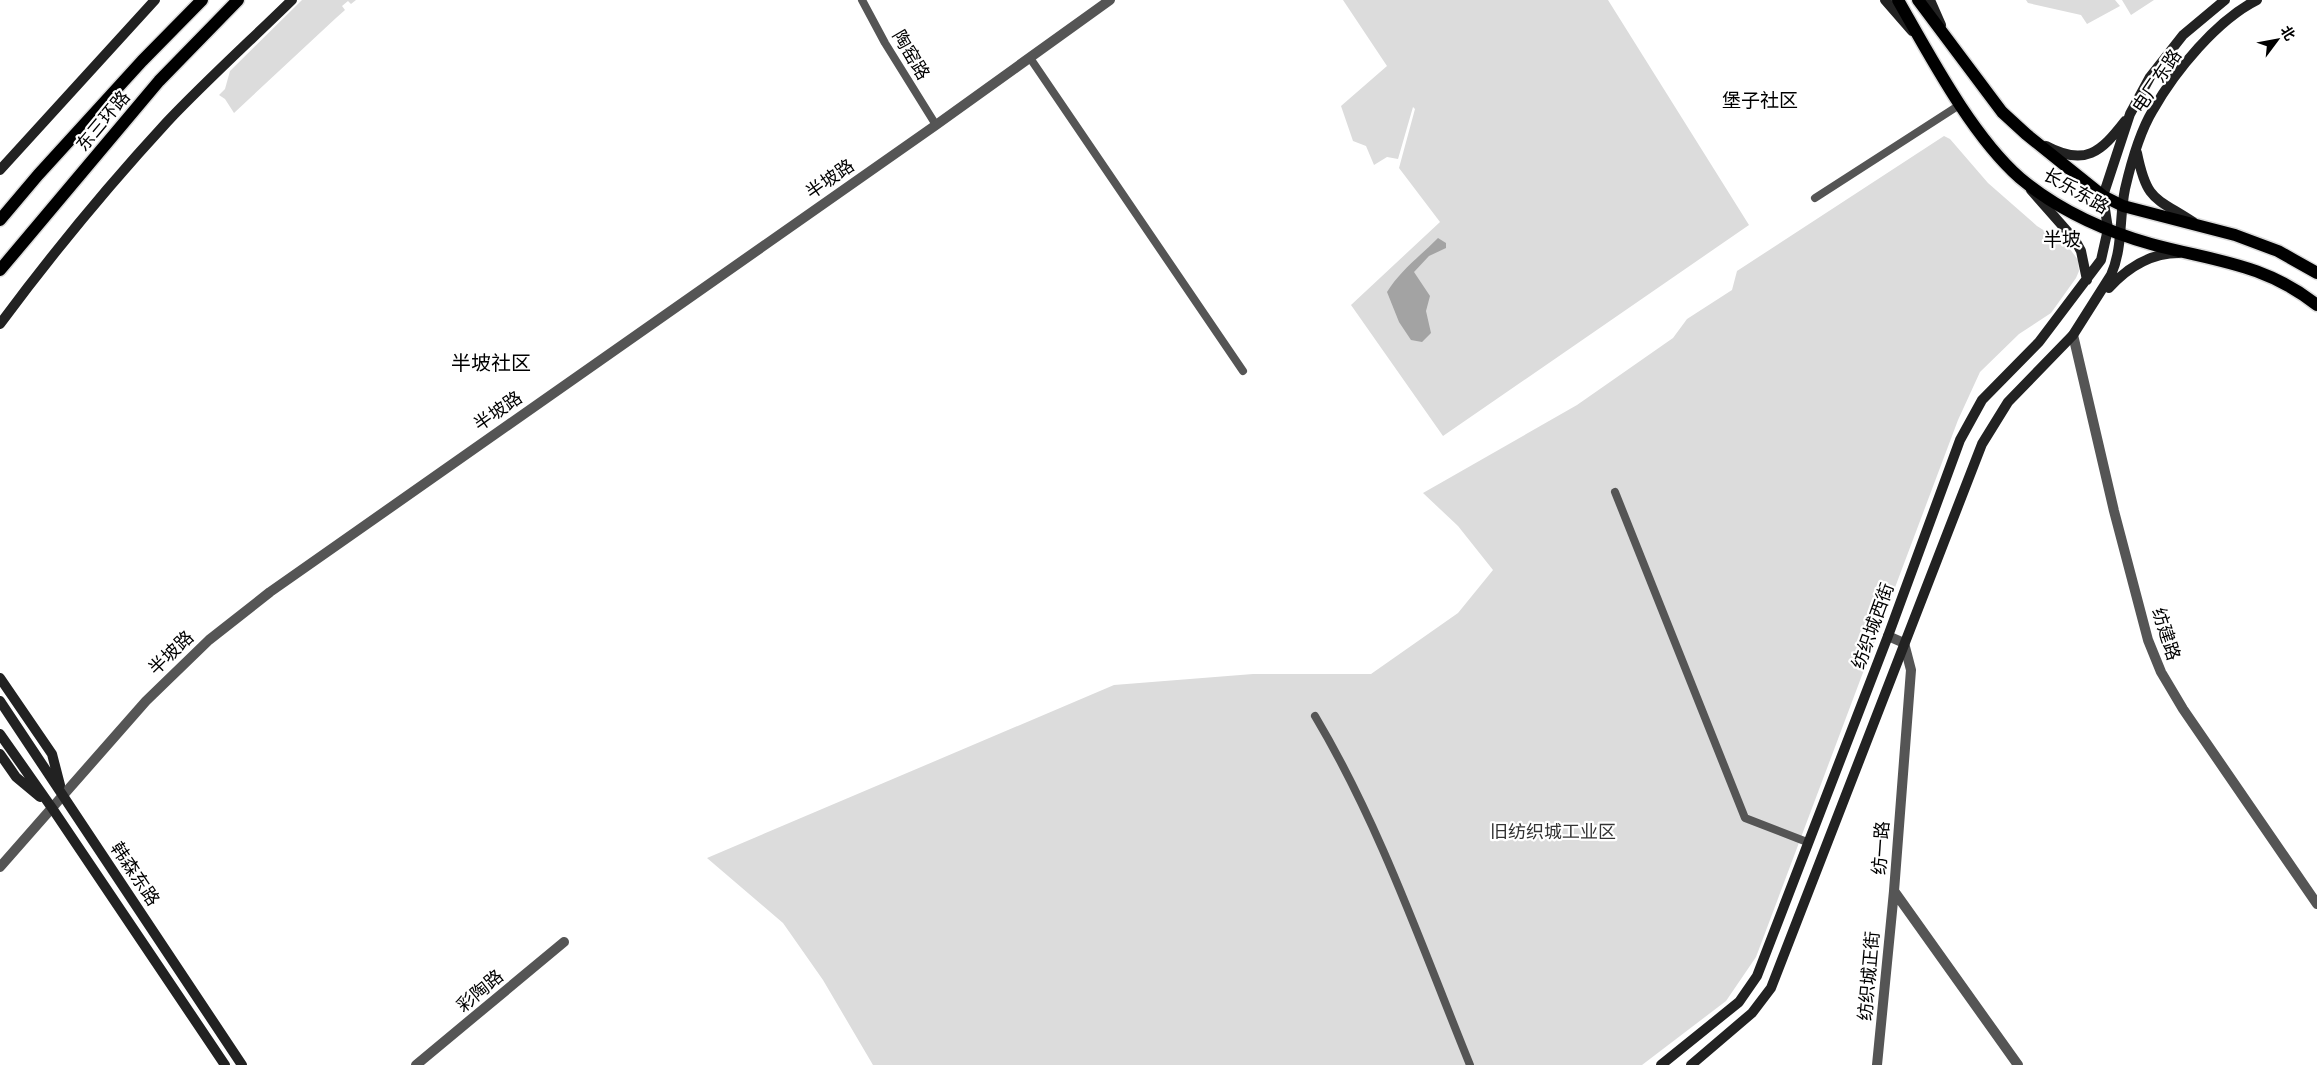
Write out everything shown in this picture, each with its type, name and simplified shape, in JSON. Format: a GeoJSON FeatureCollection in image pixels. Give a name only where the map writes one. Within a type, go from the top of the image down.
{"type":"FeatureCollection","features":[{"type":"Feature","properties":{"kind":"main road","name":"东三环路"},"geometry":{"type":"LineString","coordinates":[[0,220],[123,82],[202,0]]}},
{"type":"Feature","properties":{"kind":"main road","name":"东三环路"},"geometry":{"type":"LineString","coordinates":[[0,270],[159,81],[238,0]]}},
{"type":"Feature","properties":{"kind":"main road"},"geometry":{"type":"LineString","coordinates":[[0,324],[105,192],[168,122],[292,0]]}},
{"type":"Feature","properties":{"kind":"main road"},"geometry":{"type":"LineString","coordinates":[[1884,0],[1924,46]]}},
{"type":"Feature","properties":{"kind":"main road","name":"长乐东路"},"geometry":{"type":"LineString","coordinates":[[1898,0],[1924,46],[1961,104],[1986,140],[2021,178],[2063,208],[2121,235],[2238,263],[2271,276],[2299,291],[2317,305]]}},
{"type":"Feature","properties":{"kind":"main road","name":"长乐东路"},"geometry":{"type":"LineString","coordinates":[[1918,0],[1984,90],[2026,134],[2103,196],[2122,206],[2235,235],[2278,251],[2317,273]]}},
{"type":"Feature","properties":{"kind":"main road"},"geometry":{"type":"LineString","coordinates":[[1930,0],[1944,33]]}},
{"type":"Feature","properties":{"kind":"main road","name":"电厂东路"},"geometry":{"type":"LineString","coordinates":[[2103,196],[2130,114],[2150,77],[2184,35],[2225,0]]}},
{"type":"Feature","properties":{"kind":"main road","name":"电厂东路"},"geometry":{"type":"LineString","coordinates":[[2121,235],[2122,206],[2136,150],[2152,110],[2189,60],[2221,24],[2245,6],[2257,0]]}},
{"type":"Feature","properties":{"kind":"main road"},"geometry":{"type":"LineString","coordinates":[[0,170],[152,1]]}},
{"type":"Feature","properties":{"kind":"main road"},"geometry":{"type":"LineString","coordinates":[[2026,134],[2069,156],[2082,156],[2096,151],[2108,143],[2130,114]]}},
{"type":"Feature","properties":{"kind":"main road"},"geometry":{"type":"LineString","coordinates":[[2136,150],[2141,173],[2151,195],[2200,227]]}},
{"type":"Feature","properties":{"kind":"main road"},"geometry":{"type":"LineString","coordinates":[[2021,178],[2075,240],[2081,251],[2087,280]]}},
{"type":"Feature","properties":{"kind":"main road","name":"纺织城西街"},"geometry":{"type":"LineString","coordinates":[[1661,1065],[1732,1008],[1750,987],[1769,948],[1807,842],[1888,636],[1960,440],[1982,400],[2038,342],[2101,260],[2108,229],[2103,196]]}},
{"type":"Feature","properties":{"kind":"main road","name":"纺织城西街"},"geometry":{"type":"LineString","coordinates":[[1690,1065],[1752,1013],[1771,988],[1982,444],[2008,402],[2073,335],[2095,303],[2116,265],[2121,235]]}},
{"type":"Feature","properties":{"kind":"main road"},"geometry":{"type":"LineString","coordinates":[[2095,303],[2123,273],[2134,265],[2158,256],[2196,253]]}},
{"type":"Feature","properties":{"kind":"main road"},"geometry":{"type":"LineString","coordinates":[[0,678],[52,754],[63,796]]}},
{"type":"Feature","properties":{"kind":"main road","name":"韩森东路"},"geometry":{"type":"LineString","coordinates":[[0,702],[242,1065]]}},
{"type":"Feature","properties":{"kind":"main road","name":"韩森东路"},"geometry":{"type":"LineString","coordinates":[[0,734],[225,1065]]}},
{"type":"Feature","properties":{"kind":"main road"},"geometry":{"type":"LineString","coordinates":[[0,754],[16,777],[52,808]]}},
{"type":"Feature","properties":{"kind":"street","name":"陶窑路"},"geometry":{"type":"LineString","coordinates":[[862,0],[885,43],[936,125]]}},
{"type":"Feature","properties":{"kind":"street","name":"半坡路"},"geometry":{"type":"LineString","coordinates":[[0,867],[146,701],[209,640],[270,592],[936,125],[1110,0]]}},
{"type":"Feature","properties":{"kind":"street"},"geometry":{"type":"LineString","coordinates":[[1030,58],[1243,370]]}},
{"type":"Feature","properties":{"kind":"street"},"geometry":{"type":"LineString","coordinates":[[1815,198],[1961,104]]}},
{"type":"Feature","properties":{"kind":"street","name":"纺建路"},"geometry":{"type":"LineString","coordinates":[[2073,335],[2114,511],[2148,640],[2161,672],[2182,709],[2317,904]]}},
{"type":"Feature","properties":{"kind":"street"},"geometry":{"type":"LineString","coordinates":[[1615,492],[1744,818],[1807,842]]}},
{"type":"Feature","properties":{"kind":"street"},"geometry":{"type":"LineString","coordinates":[[1888,636],[1904,643]]}},
{"type":"Feature","properties":{"kind":"street","name":"纺一路"},"geometry":{"type":"LineString","coordinates":[[1904,643],[1911,670],[1894,891],[2018,1065]]}},
{"type":"Feature","properties":{"kind":"street"},"geometry":{"type":"LineString","coordinates":[[1315,716],[1337,753],[1369,817],[1470,1065]]}},
{"type":"Feature","properties":{"kind":"street","name":"纺织城正街"},"geometry":{"type":"LineString","coordinates":[[1877,1065],[1894,891]]}},
{"type":"Feature","properties":{"kind":"street","name":"彩陶路"},"geometry":{"type":"LineString","coordinates":[[416,1065],[564,942]]}},
{"type":"Feature","properties":{"kind":"green space"},"geometry":{"type":"Polygon","coordinates":[[[302,0],[356,0],[351,4],[348,1],[342,6],[345,10],[234,113],[225,99],[219,95],[225,89],[230,71],[302,0]]]}},
{"type":"Feature","properties":{"kind":"green space"},"geometry":{"type":"Polygon","coordinates":[[[1343,0],[1608,0],[1749,225],[1443,436],[1351,305],[1440,222],[1399,168],[1415,109],[1413,107],[1398,159],[1387,157],[1374,165],[1366,146],[1353,141],[1341,106],[1387,66],[1343,0]]]}},
{"type":"Feature","properties":{"kind":"green space"},"geometry":{"type":"Polygon","coordinates":[[[2026,0],[2115,0],[2120,6],[2087,24],[2081,15],[2028,3],[2026,0]]]}},
{"type":"Feature","properties":{"kind":"green space"},"geometry":{"type":"Polygon","coordinates":[[[2122,0],[2154,0],[2131,15],[2122,0]]]}},
{"type":"Feature","properties":{"kind":"green space","name":"旧纺织城工业区"},"geometry":{"type":"Polygon","coordinates":[[[1944,136],[1950,139],[1988,183],[2037,226],[2067,245],[2078,260],[2079,271],[2051,313],[2019,334],[1980,372],[1958,420],[1756,957],[1726,1001],[1642,1065],[873,1065],[823,980],[783,923],[707,858],[1114,685],[1253,674],[1371,674],[1458,613],[1493,570],[1458,526],[1423,493],[1577,405],[1673,338],[1687,319],[1732,290],[1737,271],[1944,136]]]}},
{"type":"Feature","properties":{"kind":"shaded area"},"geometry":{"type":"Polygon","coordinates":[[[1438,238],[1446,243],[1446,248],[1429,256],[1414,272],[1430,296],[1426,311],[1431,333],[1422,342],[1411,340],[1399,322],[1387,292],[1404,270],[1438,238]]]}},
{"type":"Feature","properties":{"kind":"district","name":"堡子社区"},"geometry":{"type":"Point","coordinates":[1760,100]}},
{"type":"Feature","properties":{"kind":"district","name":"半坡"},"geometry":{"type":"Point","coordinates":[2062,239]}},
{"type":"Feature","properties":{"kind":"district","name":"半坡社区"},"geometry":{"type":"Point","coordinates":[491,363]}}]}
